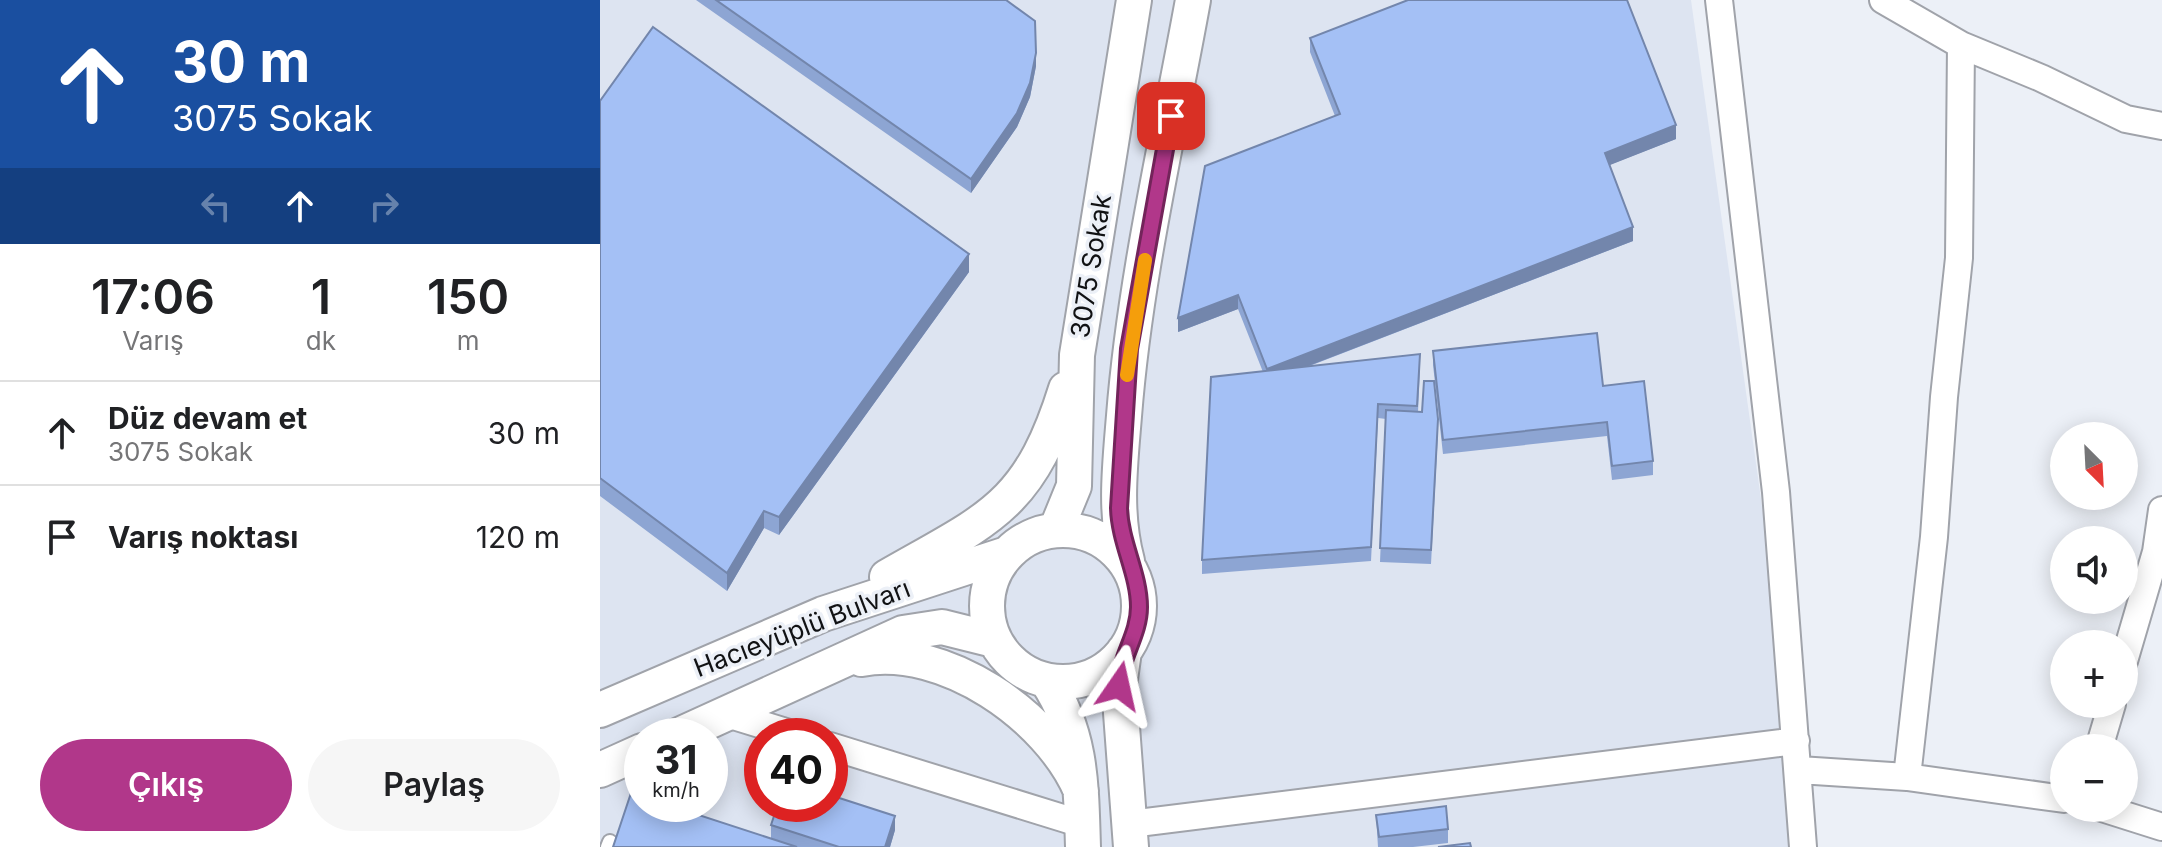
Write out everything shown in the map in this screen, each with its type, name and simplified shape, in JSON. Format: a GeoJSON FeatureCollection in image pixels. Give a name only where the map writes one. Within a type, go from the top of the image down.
{"type":"FeatureCollection","features":[{"type":"Feature","properties":{"kind":"street","name":"3075 Sokak"},"geometry":{"type":"LineString","coordinates":[[1056,530],[1074,486],[1077,355],[1134,0]]}},
{"type":"Feature","properties":{"kind":"street","name":"3075 Sokak"},"geometry":{"type":"LineString","coordinates":[[1127,561],[1120,533],[1118,481],[1129,349],[1193,0]]}},
{"type":"Feature","properties":{"kind":"street"},"geometry":{"type":"LineString","coordinates":[[1719,0],[1776,492],[1803,847]]}},
{"type":"Feature","properties":{"kind":"street"},"geometry":{"type":"LineString","coordinates":[[1883,0],[1961,45],[2126,119],[2162,126]]}},
{"type":"Feature","properties":{"kind":"street"},"geometry":{"type":"LineString","coordinates":[[1907,777],[1934,537],[1944,397],[1959,258],[1961,45]]}},
{"type":"Feature","properties":{"kind":"street"},"geometry":{"type":"LineString","coordinates":[[823,614],[988,518],[1019,490],[1044,450],[1077,355]]}},
{"type":"Feature","properties":{"kind":"street"},"geometry":{"type":"LineString","coordinates":[[2135,630],[2157,564],[2162,510]]}},
{"type":"Feature","properties":{"kind":"street"},"geometry":{"type":"LineString","coordinates":[[1056,530],[1092,536],[1127,561],[1137,585],[1139,608],[1135,631],[1124,651],[1109,666],[1091,677],[1070,682],[1047,681],[1017,666],[994,640],[988,618],[987,595],[1007,554],[1025,540],[1056,530]]}},
{"type":"Feature","properties":{"kind":"street","name":"Hacıeyüplü Bulvarı"},"geometry":{"type":"LineString","coordinates":[[600,710],[823,614],[1007,554]]}},
{"type":"Feature","properties":{"kind":"street","name":"Hacıeyüplü Bulvarı"},"geometry":{"type":"LineString","coordinates":[[718,718],[913,630],[942,627],[994,640]]}},
{"type":"Feature","properties":{"kind":"street"},"geometry":{"type":"LineString","coordinates":[[1124,651],[1119,686],[1131,835],[1796,741]]}},
{"type":"Feature","properties":{"kind":"street"},"geometry":{"type":"LineString","coordinates":[[830,668],[886,655],[927,660],[974,683],[1040,731],[1065,759],[1082,821]]}},
{"type":"Feature","properties":{"kind":"street"},"geometry":{"type":"LineString","coordinates":[[1047,681],[1068,716],[1077,750],[1082,821]]}},
{"type":"Feature","properties":{"kind":"street"},"geometry":{"type":"LineString","coordinates":[[727,714],[744,719]]}},
{"type":"Feature","properties":{"kind":"street"},"geometry":{"type":"LineString","coordinates":[[848,751],[1082,821]]}},
{"type":"Feature","properties":{"kind":"street"},"geometry":{"type":"LineString","coordinates":[[600,770],[624,759]]}},
{"type":"Feature","properties":{"kind":"street"},"geometry":{"type":"LineString","coordinates":[[1799,770],[1907,777],[2050,797]]}},
{"type":"Feature","properties":{"kind":"street"},"geometry":{"type":"LineString","coordinates":[[2138,819],[2162,827]]}},
{"type":"Feature","properties":{"kind":"shaded area"},"geometry":{"type":"Polygon","coordinates":[[[600,0],[1691,0],[1799,770],[1803,847],[600,847],[600,0]]]}},
{"type":"Feature","properties":{"kind":"building"},"geometry":{"type":"Polygon","coordinates":[[[716,0],[1006,0],[1035,21],[1036,53],[1030,83],[1017,113],[971,179],[716,0]]]}},
{"type":"Feature","properties":{"kind":"building"},"geometry":{"type":"Polygon","coordinates":[[[1408,0],[1627,0],[1676,125],[1605,153],[1633,227],[1267,369],[1238,295],[1178,318],[1205,166],[1340,114],[1310,38],[1408,0]]]}},
{"type":"Feature","properties":{"kind":"building"},"geometry":{"type":"Polygon","coordinates":[[[653,27],[969,254],[779,517],[764,511],[727,573],[600,478],[600,101],[653,27]]]}},
{"type":"Feature","properties":{"kind":"building"},"geometry":{"type":"Polygon","coordinates":[[[1597,333],[1603,386],[1644,381],[1653,461],[1612,466],[1607,422],[1443,440],[1433,351],[1597,333]]]}},
{"type":"Feature","properties":{"kind":"building"},"geometry":{"type":"Polygon","coordinates":[[[1420,354],[1417,406],[1378,404],[1371,547],[1202,560],[1211,377],[1420,354]]]}},
{"type":"Feature","properties":{"kind":"building"},"geometry":{"type":"Polygon","coordinates":[[[1424,381],[1434,381],[1438,419],[1431,550],[1380,548],[1386,410],[1422,412],[1424,381]]]}},
{"type":"Feature","properties":{"kind":"building"},"geometry":{"type":"Polygon","coordinates":[[[848,801],[895,816],[885,847],[839,847],[771,825],[772,822],[848,822],[848,801]]]}},
{"type":"Feature","properties":{"kind":"building"},"geometry":{"type":"Polygon","coordinates":[[[1446,806],[1448,829],[1379,837],[1376,815],[1446,806]]]}},
{"type":"Feature","properties":{"kind":"building"},"geometry":{"type":"Polygon","coordinates":[[[624,814],[624,822],[720,822],[797,847],[613,847],[624,814]]]}},
{"type":"Feature","properties":{"kind":"building"},"geometry":{"type":"Polygon","coordinates":[[[1470,843],[1471,847],[1438,847],[1470,843]]]}},
{"type":"Feature","properties":{"kind":"slow traffic"},"geometry":{"type":"LineString","coordinates":[[1127,375],[1145,260]]}},
{"type":"Feature","properties":{"kind":"route"},"geometry":{"type":"LineString","coordinates":[[1119,686],[1124,651],[1135,631],[1139,608],[1137,585],[1120,533],[1119,508],[1118,481],[1129,349],[1171,116]]}}]}
